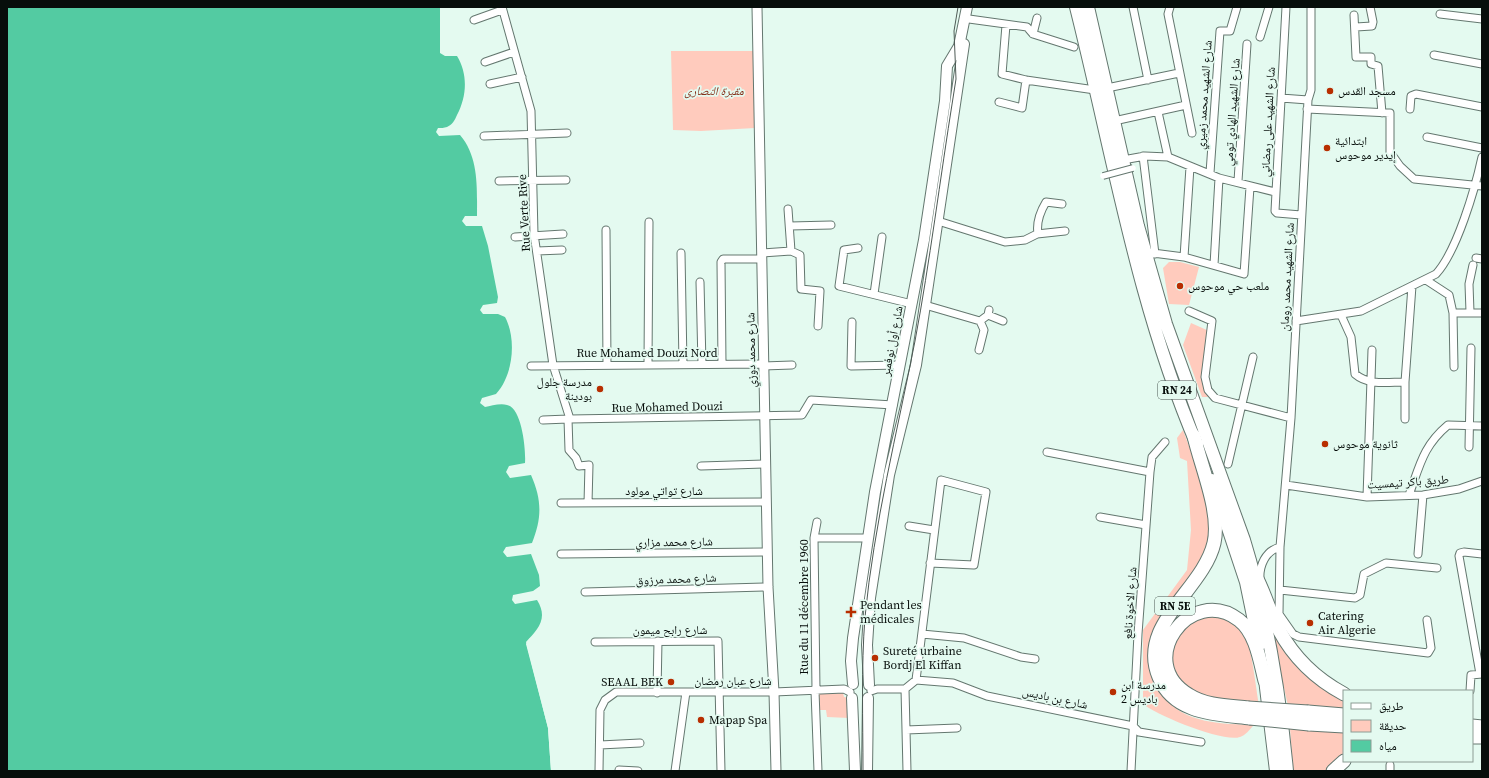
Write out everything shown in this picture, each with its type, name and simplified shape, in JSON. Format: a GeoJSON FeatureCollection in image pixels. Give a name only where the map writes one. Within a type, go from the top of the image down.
{"type":"FeatureCollection","features":[{"type":"Feature","properties":{"kind":"highway"},"geometry":{"type":"LineString","coordinates":[[1070,7],[1074,13],[1080,46]]}},
{"type":"Feature","properties":{"kind":"highway","name":"RN 24"},"geometry":{"type":"LineString","coordinates":[[1076,7],[1080,46],[1095,90],[1130,240],[1154,325],[1194,436],[1217,493],[1246,582],[1265,681],[1276,771]]}},
{"type":"Feature","properties":{"kind":"highway","name":"RN 24"},"geometry":{"type":"LineString","coordinates":[[1088,7],[1123,160],[1150,253],[1166,324],[1257,578],[1271,651],[1287,771]]}},
{"type":"Feature","properties":{"kind":"highway","name":"RN 5E"},"geometry":{"type":"LineString","coordinates":[[1194,436],[1216,525],[1214,542],[1202,571],[1175,607],[1157,637],[1154,652],[1155,669],[1161,683],[1170,697],[1187,707],[1200,711],[1308,718]]}},
{"type":"Feature","properties":{"kind":"highway"},"geometry":{"type":"LineString","coordinates":[[1257,578],[1279,630],[1298,659],[1326,685],[1343,694]]}},
{"type":"Feature","properties":{"kind":"highway","name":"RN 5E"},"geometry":{"type":"LineString","coordinates":[[1249,713],[1210,703],[1190,696],[1180,689],[1171,679],[1166,664],[1166,653],[1169,641],[1175,630],[1192,615],[1203,611],[1218,612],[1239,620],[1248,631],[1254,642],[1265,681]]}},
{"type":"Feature","properties":{"kind":"highway"},"geometry":{"type":"LineString","coordinates":[[1308,718],[1343,715]]}},
{"type":"Feature","properties":{"kind":"highway"},"geometry":{"type":"LineString","coordinates":[[1308,718],[1343,726]]}},
{"type":"Feature","properties":{"kind":"highway"},"geometry":{"type":"LineString","coordinates":[[1333,771],[1343,762]]}},
{"type":"Feature","properties":{"kind":"main road","name":"شارع أول نوفمبر"},"geometry":{"type":"LineString","coordinates":[[855,771],[851,661],[853,638],[868,538],[912,304],[945,101],[947,66],[959,46],[967,7]]}},
{"type":"Feature","properties":{"kind":"main road"},"geometry":{"type":"LineString","coordinates":[[867,771],[869,691],[867,645],[870,598],[889,475],[916,365],[960,64],[971,7]]}},
{"type":"Feature","properties":{"kind":"main road"},"geometry":{"type":"LineString","coordinates":[[860,680],[869,691],[859,702],[852,691],[860,680]]}},
{"type":"Feature","properties":{"kind":"street","name":"شارع محمد دوزي"},"geometry":{"type":"LineString","coordinates":[[757,7],[767,552],[774,692],[776,771]]}},
{"type":"Feature","properties":{"kind":"street"},"geometry":{"type":"LineString","coordinates":[[1133,7],[1148,80]]}},
{"type":"Feature","properties":{"kind":"street","name":"شارع الشهيد محمد زميري"},"geometry":{"type":"LineString","coordinates":[[1210,173],[1220,31],[1230,31],[1237,7]]}},
{"type":"Feature","properties":{"kind":"street"},"geometry":{"type":"LineString","coordinates":[[1260,37],[1270,7]]}},
{"type":"Feature","properties":{"kind":"street","name":"شارع الشهيد على رمضاني"},"geometry":{"type":"LineString","coordinates":[[1286,7],[1275,192],[1276,212],[1301,215]]}},
{"type":"Feature","properties":{"kind":"street","name":"شارع الشهيد محمد رومان"},"geometry":{"type":"LineString","coordinates":[[1311,7],[1311,90],[1307,109],[1291,418],[1280,547],[1279,614],[1293,634],[1299,637],[1428,653],[1431,648],[1426,620]]}},
{"type":"Feature","properties":{"kind":"street"},"geometry":{"type":"LineString","coordinates":[[1356,26],[1372,26],[1373,22],[1370,7]]}},
{"type":"Feature","properties":{"kind":"street"},"geometry":{"type":"LineString","coordinates":[[474,20],[504,8]]}},
{"type":"Feature","properties":{"kind":"street","name":"Rue Verte Rive"},"geometry":{"type":"LineString","coordinates":[[504,8],[505,20],[531,110],[534,181],[534,234],[554,365],[569,419],[569,450],[576,458],[580,466],[589,466],[588,503]]}},
{"type":"Feature","properties":{"kind":"street"},"geometry":{"type":"LineString","coordinates":[[1168,8],[1179,73],[1192,133]]}},
{"type":"Feature","properties":{"kind":"street"},"geometry":{"type":"LineString","coordinates":[[1440,14],[1482,19]]}},
{"type":"Feature","properties":{"kind":"street"},"geometry":{"type":"LineString","coordinates":[[1354,15],[1356,26],[1356,57],[1371,57],[1371,64],[1378,66],[1382,113]]}},
{"type":"Feature","properties":{"kind":"street"},"geometry":{"type":"LineString","coordinates":[[1033,34],[1037,18]]}},
{"type":"Feature","properties":{"kind":"street"},"geometry":{"type":"LineString","coordinates":[[969,19],[1027,27],[1033,34],[1080,46]]}},
{"type":"Feature","properties":{"kind":"street"},"geometry":{"type":"LineString","coordinates":[[1006,25],[1002,74],[1026,80],[1095,90]]}},
{"type":"Feature","properties":{"kind":"street","name":"شارع الشهيد الهادي تومي"},"geometry":{"type":"LineString","coordinates":[[1238,181],[1247,44]]}},
{"type":"Feature","properties":{"kind":"street"},"geometry":{"type":"LineString","coordinates":[[485,62],[514,52]]}},
{"type":"Feature","properties":{"kind":"street"},"geometry":{"type":"LineString","coordinates":[[1434,56],[1482,64]]}},
{"type":"Feature","properties":{"kind":"street"},"geometry":{"type":"LineString","coordinates":[[1107,88],[1179,73]]}},
{"type":"Feature","properties":{"kind":"street"},"geometry":{"type":"LineString","coordinates":[[490,84],[522,77]]}},
{"type":"Feature","properties":{"kind":"street"},"geometry":{"type":"LineString","coordinates":[[999,102],[1022,108],[1026,80]]}},
{"type":"Feature","properties":{"kind":"street"},"geometry":{"type":"LineString","coordinates":[[1410,109],[1411,96],[1416,94],[1482,106]]}},
{"type":"Feature","properties":{"kind":"street"},"geometry":{"type":"LineString","coordinates":[[1280,98],[1308,100]]}},
{"type":"Feature","properties":{"kind":"street"},"geometry":{"type":"LineString","coordinates":[[1114,121],[1186,105]]}},
{"type":"Feature","properties":{"kind":"street"},"geometry":{"type":"LineString","coordinates":[[1307,109],[1390,113],[1390,152],[1400,166],[1414,179],[1479,185]]}},
{"type":"Feature","properties":{"kind":"street"},"geometry":{"type":"LineString","coordinates":[[1158,112],[1168,157]]}},
{"type":"Feature","properties":{"kind":"street"},"geometry":{"type":"LineString","coordinates":[[484,136],[567,133]]}},
{"type":"Feature","properties":{"kind":"street"},"geometry":{"type":"LineString","coordinates":[[1427,137],[1482,148]]}},
{"type":"Feature","properties":{"kind":"street"},"geometry":{"type":"LineString","coordinates":[[1143,156],[1150,253],[1184,257],[1244,274],[1250,187]]}},
{"type":"Feature","properties":{"kind":"street"},"geometry":{"type":"LineString","coordinates":[[1123,160],[1143,156],[1168,157],[1219,178],[1238,181],[1250,187],[1275,192]]}},
{"type":"Feature","properties":{"kind":"street"},"geometry":{"type":"LineString","coordinates":[[1296,321],[1361,311],[1436,274],[1445,264],[1479,185],[1482,157]]}},
{"type":"Feature","properties":{"kind":"street"},"geometry":{"type":"LineString","coordinates":[[1184,257],[1190,167]]}},
{"type":"Feature","properties":{"kind":"street"},"geometry":{"type":"LineString","coordinates":[[1103,176],[1134,168]]}},
{"type":"Feature","properties":{"kind":"street"},"geometry":{"type":"LineString","coordinates":[[1214,265],[1219,178]]}},
{"type":"Feature","properties":{"kind":"street"},"geometry":{"type":"LineString","coordinates":[[499,181],[566,180]]}},
{"type":"Feature","properties":{"kind":"street"},"geometry":{"type":"LineString","coordinates":[[1038,234],[1037,226],[1040,212],[1046,202],[1062,204]]}},
{"type":"Feature","properties":{"kind":"street"},"geometry":{"type":"LineString","coordinates":[[788,209],[791,251]]}},
{"type":"Feature","properties":{"kind":"street"},"geometry":{"type":"LineString","coordinates":[[938,221],[1004,242],[1025,240],[1038,234],[1065,231]]}},
{"type":"Feature","properties":{"kind":"street"},"geometry":{"type":"LineString","coordinates":[[648,222],[648,364]]}},
{"type":"Feature","properties":{"kind":"street"},"geometry":{"type":"LineString","coordinates":[[790,226],[831,225]]}},
{"type":"Feature","properties":{"kind":"street"},"geometry":{"type":"LineString","coordinates":[[606,230],[607,364]]}},
{"type":"Feature","properties":{"kind":"street"},"geometry":{"type":"LineString","coordinates":[[515,237],[534,234],[563,234]]}},
{"type":"Feature","properties":{"kind":"street"},"geometry":{"type":"LineString","coordinates":[[874,294],[882,237]]}},
{"type":"Feature","properties":{"kind":"street"},"geometry":{"type":"LineString","coordinates":[[858,248],[844,250],[839,286],[912,304]]}},
{"type":"Feature","properties":{"kind":"street"},"geometry":{"type":"LineString","coordinates":[[537,251],[562,250]]}},
{"type":"Feature","properties":{"kind":"street"},"geometry":{"type":"LineString","coordinates":[[722,364],[721,262],[723,260],[791,251],[800,254],[801,289],[820,291],[818,326]]}},
{"type":"Feature","properties":{"kind":"street"},"geometry":{"type":"LineString","coordinates":[[681,253],[683,364]]}},
{"type":"Feature","properties":{"kind":"street"},"geometry":{"type":"LineString","coordinates":[[1470,312],[1468,284],[1473,265]]}},
{"type":"Feature","properties":{"kind":"street"},"geometry":{"type":"LineString","coordinates":[[1426,280],[1449,295],[1453,312],[1454,367]]}},
{"type":"Feature","properties":{"kind":"street"},"geometry":{"type":"LineString","coordinates":[[700,282],[702,364]]}},
{"type":"Feature","properties":{"kind":"street"},"geometry":{"type":"LineString","coordinates":[[1405,419],[1405,382],[1412,286]]}},
{"type":"Feature","properties":{"kind":"street"},"geometry":{"type":"LineString","coordinates":[[925,305],[980,321],[984,330],[980,350]]}},
{"type":"Feature","properties":{"kind":"street"},"geometry":{"type":"LineString","coordinates":[[1189,311],[1212,321],[1205,377],[1208,390],[1215,398],[1291,418]]}},
{"type":"Feature","properties":{"kind":"street"},"geometry":{"type":"LineString","coordinates":[[1453,312],[1482,313]]}},
{"type":"Feature","properties":{"kind":"street"},"geometry":{"type":"LineString","coordinates":[[980,321],[988,313],[1003,321]]}},
{"type":"Feature","properties":{"kind":"street"},"geometry":{"type":"LineString","coordinates":[[1341,314],[1351,338],[1355,374],[1361,379],[1369,382],[1405,382]]}},
{"type":"Feature","properties":{"kind":"street"},"geometry":{"type":"LineString","coordinates":[[852,322],[850,366],[900,365]]}},
{"type":"Feature","properties":{"kind":"street"},"geometry":{"type":"LineString","coordinates":[[1469,447],[1472,348]]}},
{"type":"Feature","properties":{"kind":"street"},"geometry":{"type":"LineString","coordinates":[[1367,497],[1369,382],[1372,350]]}},
{"type":"Feature","properties":{"kind":"street"},"geometry":{"type":"LineString","coordinates":[[1228,464],[1253,358]]}},
{"type":"Feature","properties":{"kind":"street","name":"Rue Mohamed Douzi Nord"},"geometry":{"type":"LineString","coordinates":[[531,366],[607,364],[792,365]]}},
{"type":"Feature","properties":{"kind":"street","name":"Rue Mohamed Douzi"},"geometry":{"type":"LineString","coordinates":[[543,420],[765,417],[802,415],[811,400],[893,405]]}},
{"type":"Feature","properties":{"kind":"street"},"geometry":{"type":"LineString","coordinates":[[1409,495],[1424,453],[1431,441],[1448,425],[1482,426]]}},
{"type":"Feature","properties":{"kind":"street","name":"شارع الاخوة نافع"},"geometry":{"type":"LineString","coordinates":[[1131,771],[1150,472],[1152,457],[1165,442]]}},
{"type":"Feature","properties":{"kind":"street"},"geometry":{"type":"LineString","coordinates":[[1047,452],[1150,472]]}},
{"type":"Feature","properties":{"kind":"street"},"geometry":{"type":"LineString","coordinates":[[701,466],[766,464]]}},
{"type":"Feature","properties":{"kind":"street"},"geometry":{"type":"LineString","coordinates":[[869,691],[877,689],[905,689],[916,680],[922,634],[930,563],[934,530],[941,480],[986,492],[974,565],[930,563]]}},
{"type":"Feature","properties":{"kind":"street","name":"طريق باكر تيمسيت"},"geometry":{"type":"LineString","coordinates":[[1286,485],[1367,497],[1423,495],[1459,490],[1482,481]]}},
{"type":"Feature","properties":{"kind":"street"},"geometry":{"type":"LineString","coordinates":[[1418,554],[1423,495]]}},
{"type":"Feature","properties":{"kind":"street","name":"شارع تواتي مولود"},"geometry":{"type":"LineString","coordinates":[[561,503],[766,502]]}},
{"type":"Feature","properties":{"kind":"street"},"geometry":{"type":"LineString","coordinates":[[1100,517],[1146,525]]}},
{"type":"Feature","properties":{"kind":"street","name":"Rue du 11 décembre 1960"},"geometry":{"type":"LineString","coordinates":[[817,522],[814,538],[815,690],[818,771]]}},
{"type":"Feature","properties":{"kind":"street"},"geometry":{"type":"LineString","coordinates":[[909,526],[934,530]]}},
{"type":"Feature","properties":{"kind":"street"},"geometry":{"type":"LineString","coordinates":[[814,538],[868,538]]}},
{"type":"Feature","properties":{"kind":"street"},"geometry":{"type":"LineString","coordinates":[[1257,578],[1263,562],[1270,552],[1280,547]]}},
{"type":"Feature","properties":{"kind":"street","name":"شارع محمد مزاري"},"geometry":{"type":"LineString","coordinates":[[561,554],[767,552]]}},
{"type":"Feature","properties":{"kind":"street"},"geometry":{"type":"LineString","coordinates":[[1470,690],[1471,675],[1481,674],[1459,556],[1460,553],[1464,552],[1482,554]]}},
{"type":"Feature","properties":{"kind":"street"},"geometry":{"type":"LineString","coordinates":[[1280,590],[1355,598],[1360,596],[1362,591],[1364,574],[1386,563],[1437,568]]}},
{"type":"Feature","properties":{"kind":"street","name":"شارع محمد مرزوق"},"geometry":{"type":"LineString","coordinates":[[585,592],[768,587]]}},
{"type":"Feature","properties":{"kind":"street"},"geometry":{"type":"LineString","coordinates":[[922,634],[964,638],[1021,657],[1035,660]]}},
{"type":"Feature","properties":{"kind":"street"},"geometry":{"type":"LineString","coordinates":[[657,693],[658,641]]}},
{"type":"Feature","properties":{"kind":"street","name":"شارع رابح ميمون"},"geometry":{"type":"LineString","coordinates":[[595,642],[718,641],[719,692]]}},
{"type":"Feature","properties":{"kind":"street","name":"شارع بن باديس"},"geometry":{"type":"LineString","coordinates":[[916,680],[952,683],[987,696],[1133,726],[1139,732],[1201,742]]}},
{"type":"Feature","properties":{"kind":"street","name":"شارع عبان رمضان"},"geometry":{"type":"LineString","coordinates":[[600,745],[600,710],[605,700],[616,692],[774,692],[844,689],[852,691]]}},
{"type":"Feature","properties":{"kind":"street"},"geometry":{"type":"LineString","coordinates":[[905,689],[907,771]]}},
{"type":"Feature","properties":{"kind":"street"},"geometry":{"type":"LineString","coordinates":[[675,771],[686,692]]}},
{"type":"Feature","properties":{"kind":"street"},"geometry":{"type":"LineString","coordinates":[[719,692],[721,771]]}},
{"type":"Feature","properties":{"kind":"street"},"geometry":{"type":"LineString","coordinates":[[906,730],[957,728]]}},
{"type":"Feature","properties":{"kind":"street"},"geometry":{"type":"LineString","coordinates":[[599,771],[600,745],[640,742]]}},
{"type":"Feature","properties":{"kind":"street"},"geometry":{"type":"LineString","coordinates":[[619,770],[638,771]]}},
{"type":"Feature","properties":{"kind":"green space","name":"مقبرة النصارى"},"geometry":{"type":"Polygon","coordinates":[[[671,51],[756,51],[755,128],[701,131],[673,130],[671,51]]]}},
{"type":"Feature","properties":{"kind":"green space","name":"ملعب حي موحوس"},"geometry":{"type":"Polygon","coordinates":[[[1169,262],[1180,262],[1199,267],[1189,305],[1169,304],[1163,268],[1169,262]]]}},
{"type":"Feature","properties":{"kind":"green space"},"geometry":{"type":"Polygon","coordinates":[[[1191,323],[1209,331],[1205,387],[1208,397],[1202,397],[1183,345],[1191,323]]]}},
{"type":"Feature","properties":{"kind":"green space"},"geometry":{"type":"Polygon","coordinates":[[[1183,430],[1206,501],[1209,527],[1207,545],[1202,559],[1163,617],[1164,696],[1172,705],[1182,712],[1205,721],[1254,725],[1246,734],[1240,737],[1232,738],[1220,736],[1190,727],[1161,715],[1143,704],[1143,630],[1187,570],[1191,530],[1187,461],[1180,458],[1177,438],[1183,430]]]}},
{"type":"Feature","properties":{"kind":"green space"},"geometry":{"type":"Polygon","coordinates":[[[1205,616],[1229,621],[1242,629],[1251,653],[1259,705],[1216,701],[1185,689],[1172,668],[1174,639],[1186,624],[1205,616]]]}},
{"type":"Feature","properties":{"kind":"green space"},"geometry":{"type":"Polygon","coordinates":[[[1271,630],[1343,699],[1343,711],[1288,706],[1271,630]]]}},
{"type":"Feature","properties":{"kind":"green space"},"geometry":{"type":"Polygon","coordinates":[[[843,693],[844,697],[849,698],[849,718],[827,717],[826,710],[819,710],[819,694],[843,693]]]}},
{"type":"Feature","properties":{"kind":"green space"},"geometry":{"type":"Polygon","coordinates":[[[1290,728],[1343,732],[1343,754],[1325,771],[1293,771],[1290,728]]]}},
{"type":"Feature","properties":{"kind":"water"},"geometry":{"type":"Polygon","coordinates":[[[7,7],[440,7],[440,53],[445,56],[457,56],[463,70],[465,85],[463,100],[454,120],[447,127],[438,128],[436,132],[439,136],[460,135],[471,153],[476,173],[477,216],[465,216],[462,221],[466,226],[482,226],[488,246],[498,297],[497,303],[483,305],[480,310],[483,314],[498,314],[505,317],[511,336],[511,357],[509,368],[502,386],[496,394],[482,398],[480,403],[485,407],[504,404],[512,408],[516,414],[520,421],[524,440],[525,463],[509,466],[506,472],[510,478],[531,475],[539,501],[538,525],[532,543],[506,547],[503,552],[507,557],[531,554],[539,575],[540,586],[533,591],[513,595],[512,600],[515,604],[537,600],[542,613],[540,624],[526,642],[548,728],[551,771],[7,771],[7,7]]]}},
{"type":"Feature","properties":{"kind":"pier"},"geometry":{"type":"Polygon","coordinates":[[[530,638],[533,639],[528,644],[550,727],[553,771],[551,771],[548,728],[526,644],[530,638]]]}},
{"type":"Feature","properties":{"kind":"tram line"},"geometry":{"type":"LineString","coordinates":[[863,771],[863,655],[869,582],[880,513],[915,341],[930,250],[956,79],[954,31],[958,7]]}},
{"type":"Feature","properties":{"kind":"place","name":"مسجد القدس"},"geometry":{"type":"Point","coordinates":[1330,91]}},
{"type":"Feature","properties":{"kind":"place","name":"ابتدائية إيدير موحوس"},"geometry":{"type":"Point","coordinates":[1327,148]}},
{"type":"Feature","properties":{"kind":"place","name":"ملعب حي موحوس"},"geometry":{"type":"Point","coordinates":[1180,286]}},
{"type":"Feature","properties":{"kind":"place","name":"مدرسة جلول بودينة"},"geometry":{"type":"Point","coordinates":[600,389]}},
{"type":"Feature","properties":{"kind":"place","name":"ثانوية موحوس"},"geometry":{"type":"Point","coordinates":[1325,444]}},
{"type":"Feature","properties":{"kind":"place","name":"Pendant les médicales"},"geometry":{"type":"Point","coordinates":[851,612]}},
{"type":"Feature","properties":{"kind":"place","name":"Catering Air Algerie"},"geometry":{"type":"Point","coordinates":[1310,623]}},
{"type":"Feature","properties":{"kind":"place","name":"Sureté urbaine Bordj El Kiffan"},"geometry":{"type":"Point","coordinates":[875,658]}},
{"type":"Feature","properties":{"kind":"place","name":"SEAAL BEK"},"geometry":{"type":"Point","coordinates":[671,682]}},
{"type":"Feature","properties":{"kind":"place","name":"مدرسة ابن باديس 2"},"geometry":{"type":"Point","coordinates":[1113,692]}},
{"type":"Feature","properties":{"kind":"place","name":"Mapap Spa"},"geometry":{"type":"Point","coordinates":[701,720]}}]}
